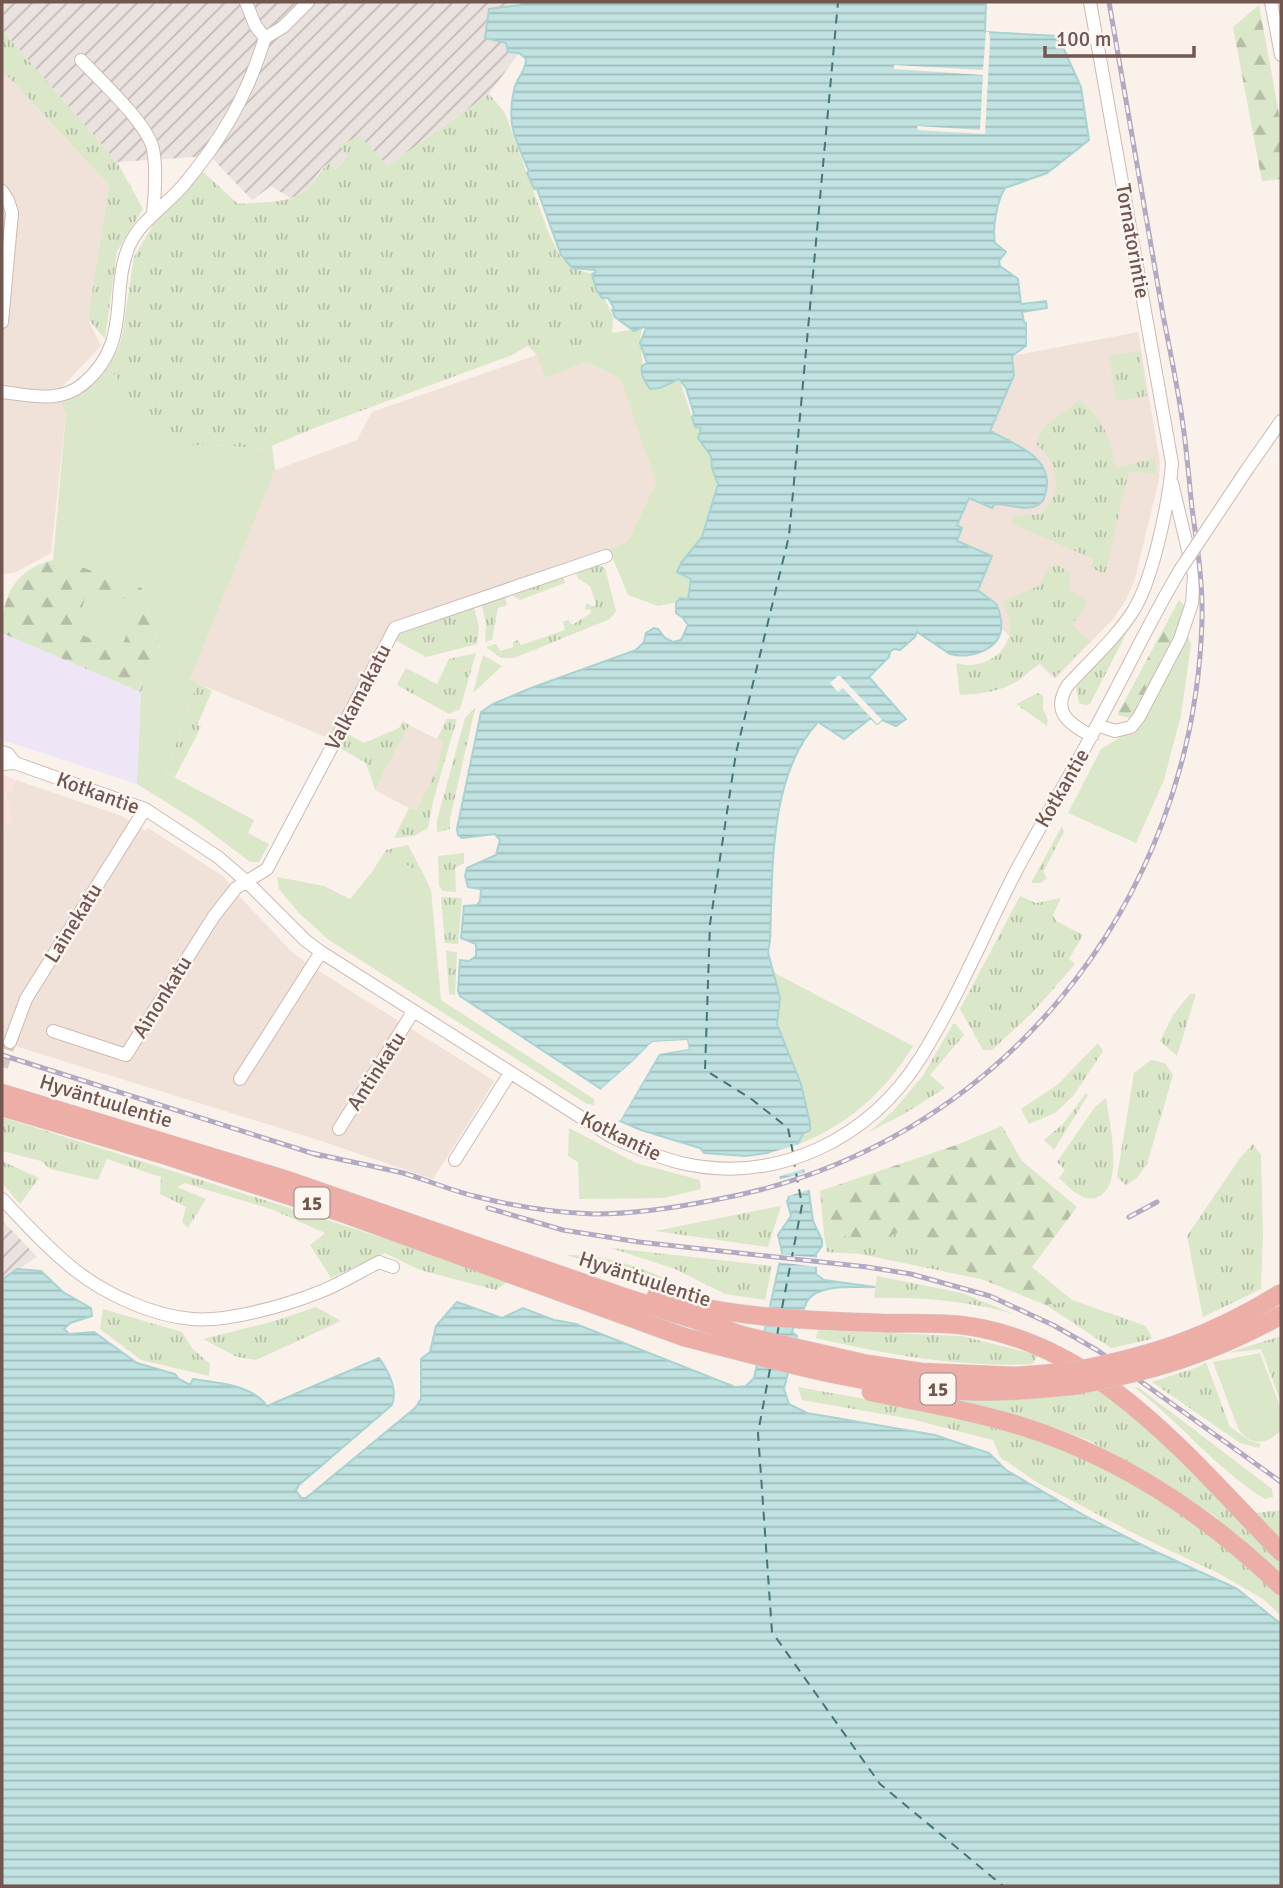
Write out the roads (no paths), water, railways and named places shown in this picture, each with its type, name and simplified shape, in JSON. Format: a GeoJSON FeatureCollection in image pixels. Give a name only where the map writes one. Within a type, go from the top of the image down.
{"type":"FeatureCollection","features":[{"type":"Feature","properties":{"kind":"highway","name":"Hyväntuulentie"},"geometry":{"type":"LineString","coordinates":[[2,1093],[284,1180],[570,1278],[743,1344]]}},
{"type":"Feature","properties":{"kind":"highway","name":"Hyväntuulentie"},"geometry":{"type":"LineString","coordinates":[[2,1107],[164,1155],[348,1215],[673,1333],[743,1344],[808,1360],[921,1373],[1069,1379],[1131,1376],[1197,1355],[1281,1315]]}},
{"type":"Feature","properties":{"kind":"highway"},"geometry":{"type":"LineString","coordinates":[[570,1278],[624,1286],[674,1301],[750,1316],[960,1325],[998,1332],[1055,1353],[1122,1395],[1189,1458],[1281,1552]]}},
{"type":"Feature","properties":{"kind":"highway","name":"Hyväntuulentie"},"geometry":{"type":"LineString","coordinates":[[1069,1379],[1190,1341],[1281,1293]]}},
{"type":"Feature","properties":{"kind":"highway"},"geometry":{"type":"LineString","coordinates":[[808,1360],[856,1390],[1019,1426],[1124,1468],[1198,1516],[1281,1586]]}},
{"type":"Feature","properties":{"kind":"street"},"geometry":{"type":"LineString","coordinates":[[246,2],[255,25],[265,38]]}},
{"type":"Feature","properties":{"kind":"street"},"geometry":{"type":"LineString","coordinates":[[2,392],[61,397],[84,383],[103,360],[116,331],[125,261],[134,237],[153,214],[184,186],[225,127],[246,88],[265,38],[283,27],[308,2]]}},
{"type":"Feature","properties":{"kind":"street","name":"Tornatorintie"},"geometry":{"type":"LineString","coordinates":[[1090,2],[1172,463],[1171,480],[1153,563],[1134,609],[1122,626],[1068,684],[1062,695],[1062,710],[1068,721],[1094,731],[1115,731],[1130,727],[1139,717],[1180,639],[1188,618],[1194,575],[1171,480]]}},
{"type":"Feature","properties":{"kind":"street"},"geometry":{"type":"LineString","coordinates":[[1271,2],[1281,55]]}},
{"type":"Feature","properties":{"kind":"street"},"geometry":{"type":"LineString","coordinates":[[81,60],[139,122],[153,147],[153,214]]}},
{"type":"Feature","properties":{"kind":"street"},"geometry":{"type":"LineString","coordinates":[[2,191],[12,213],[2,321]]}},
{"type":"Feature","properties":{"kind":"street","name":"Kotkantie"},"geometry":{"type":"LineString","coordinates":[[2,752],[8,754],[8,764],[145,809],[218,857],[321,952],[612,1136],[680,1163],[719,1169],[772,1165],[812,1153],[845,1136],[877,1110],[921,1057],[1032,840],[1094,731],[1161,602],[1281,421]]}},
{"type":"Feature","properties":{"kind":"street","name":"Kotkantie"},"geometry":{"type":"LineString","coordinates":[[1268,441],[1281,433]]}},
{"type":"Feature","properties":{"kind":"street"},"geometry":{"type":"LineString","coordinates":[[1158,538],[1177,534],[1185,540]]}},
{"type":"Feature","properties":{"kind":"street","name":"Valkamakatu"},"geometry":{"type":"LineString","coordinates":[[246,881],[267,869],[395,628],[606,556]]}},
{"type":"Feature","properties":{"kind":"street","name":"Lainekatu"},"geometry":{"type":"LineString","coordinates":[[10,1042],[26,999],[145,809]]}},
{"type":"Feature","properties":{"kind":"street","name":"Ainonkatu"},"geometry":{"type":"LineString","coordinates":[[53,1031],[125,1055],[214,916],[236,888],[246,881]]}},
{"type":"Feature","properties":{"kind":"street"},"geometry":{"type":"LineString","coordinates":[[240,1079],[321,952]]}},
{"type":"Feature","properties":{"kind":"street","name":"Antinkatu"},"geometry":{"type":"LineString","coordinates":[[339,1129],[414,1012]]}},
{"type":"Feature","properties":{"kind":"street"},"geometry":{"type":"LineString","coordinates":[[455,1160],[510,1073]]}},
{"type":"Feature","properties":{"kind":"street"},"geometry":{"type":"LineString","coordinates":[[2,1199],[48,1247],[100,1288],[151,1309],[191,1319],[265,1310],[318,1293],[379,1262],[393,1266]]}},
{"type":"Feature","properties":{"kind":"water"},"geometry":{"type":"Polygon","coordinates":[[[522,2],[986,2],[985,32],[1058,36],[1081,87],[1089,140],[1047,173],[1005,188],[996,215],[995,243],[1006,252],[999,261],[1000,266],[1018,279],[1021,304],[1046,301],[1047,308],[1022,312],[1026,323],[1026,346],[1012,356],[1014,375],[990,431],[1030,453],[1038,461],[1047,479],[1045,497],[1038,505],[1028,508],[995,504],[992,508],[969,498],[957,525],[962,528],[957,541],[992,556],[978,590],[998,607],[1001,630],[998,638],[986,650],[959,655],[950,654],[917,632],[900,650],[894,649],[890,652],[889,657],[869,677],[906,719],[896,726],[882,720],[877,724],[871,718],[844,739],[818,722],[802,744],[790,769],[782,797],[773,856],[768,952],[780,998],[777,1024],[801,1084],[810,1123],[810,1130],[803,1134],[797,1145],[813,1221],[822,1240],[822,1246],[816,1254],[816,1274],[824,1280],[875,1287],[829,1289],[808,1300],[799,1328],[794,1326],[792,1332],[797,1336],[784,1389],[789,1404],[807,1413],[935,1435],[989,1453],[1006,1470],[1087,1517],[1236,1588],[1281,1624],[1281,1886],[2,1886],[2,1280],[17,1269],[41,1271],[63,1292],[91,1308],[92,1316],[70,1323],[64,1329],[69,1334],[94,1332],[137,1363],[175,1374],[190,1385],[193,1379],[243,1389],[267,1406],[379,1358],[392,1381],[392,1405],[299,1485],[296,1490],[301,1498],[306,1498],[415,1408],[421,1399],[421,1359],[430,1352],[436,1326],[457,1302],[502,1318],[523,1308],[554,1320],[576,1324],[735,1387],[746,1386],[754,1378],[782,1252],[778,1235],[791,1216],[787,1201],[789,1198],[774,1152],[746,1156],[704,1153],[700,1148],[620,1121],[660,1054],[689,1049],[687,1040],[652,1042],[601,1089],[460,996],[458,991],[460,960],[469,961],[476,956],[476,944],[461,938],[464,906],[477,905],[481,889],[468,887],[465,876],[467,868],[496,855],[500,840],[495,834],[462,838],[457,829],[481,712],[531,688],[636,650],[644,642],[646,633],[654,628],[673,642],[681,640],[688,625],[676,613],[676,603],[680,598],[688,599],[691,579],[677,572],[702,537],[718,484],[711,456],[698,438],[701,428],[695,427],[686,388],[679,379],[660,388],[650,389],[642,372],[642,366],[647,363],[640,343],[646,329],[644,327],[634,331],[615,317],[612,310],[614,308],[608,298],[602,298],[596,289],[592,274],[595,270],[572,268],[561,255],[537,189],[534,189],[527,173],[529,171],[514,132],[511,113],[515,86],[526,59],[519,53],[508,52],[506,43],[485,38],[489,9],[520,5],[522,2]]]}},
{"type":"Feature","properties":{"kind":"tunnel"},"geometry":{"type":"LineString","coordinates":[[2,1067],[10,1042]]}},
{"type":"Feature","properties":{"kind":"railway"},"geometry":{"type":"LineString","coordinates":[[312,1153],[403,1173],[465,1194],[504,1203],[549,1211],[594,1214],[639,1212],[699,1203],[816,1172],[909,1128],[991,1069],[1061,998],[1119,915],[1162,823],[1190,724],[1202,606],[1181,411],[1109,2]]}},
{"type":"Feature","properties":{"kind":"railway"},"geometry":{"type":"LineString","coordinates":[[2,1055],[321,1156]]}},
{"type":"Feature","properties":{"kind":"railway"},"geometry":{"type":"LineString","coordinates":[[1129,1217],[1157,1202]]}},
{"type":"Feature","properties":{"kind":"railway"},"geometry":{"type":"LineString","coordinates":[[488,1208],[563,1230],[639,1242],[867,1267],[911,1274],[990,1296],[1053,1325],[1097,1350],[1281,1482]]}}]}
